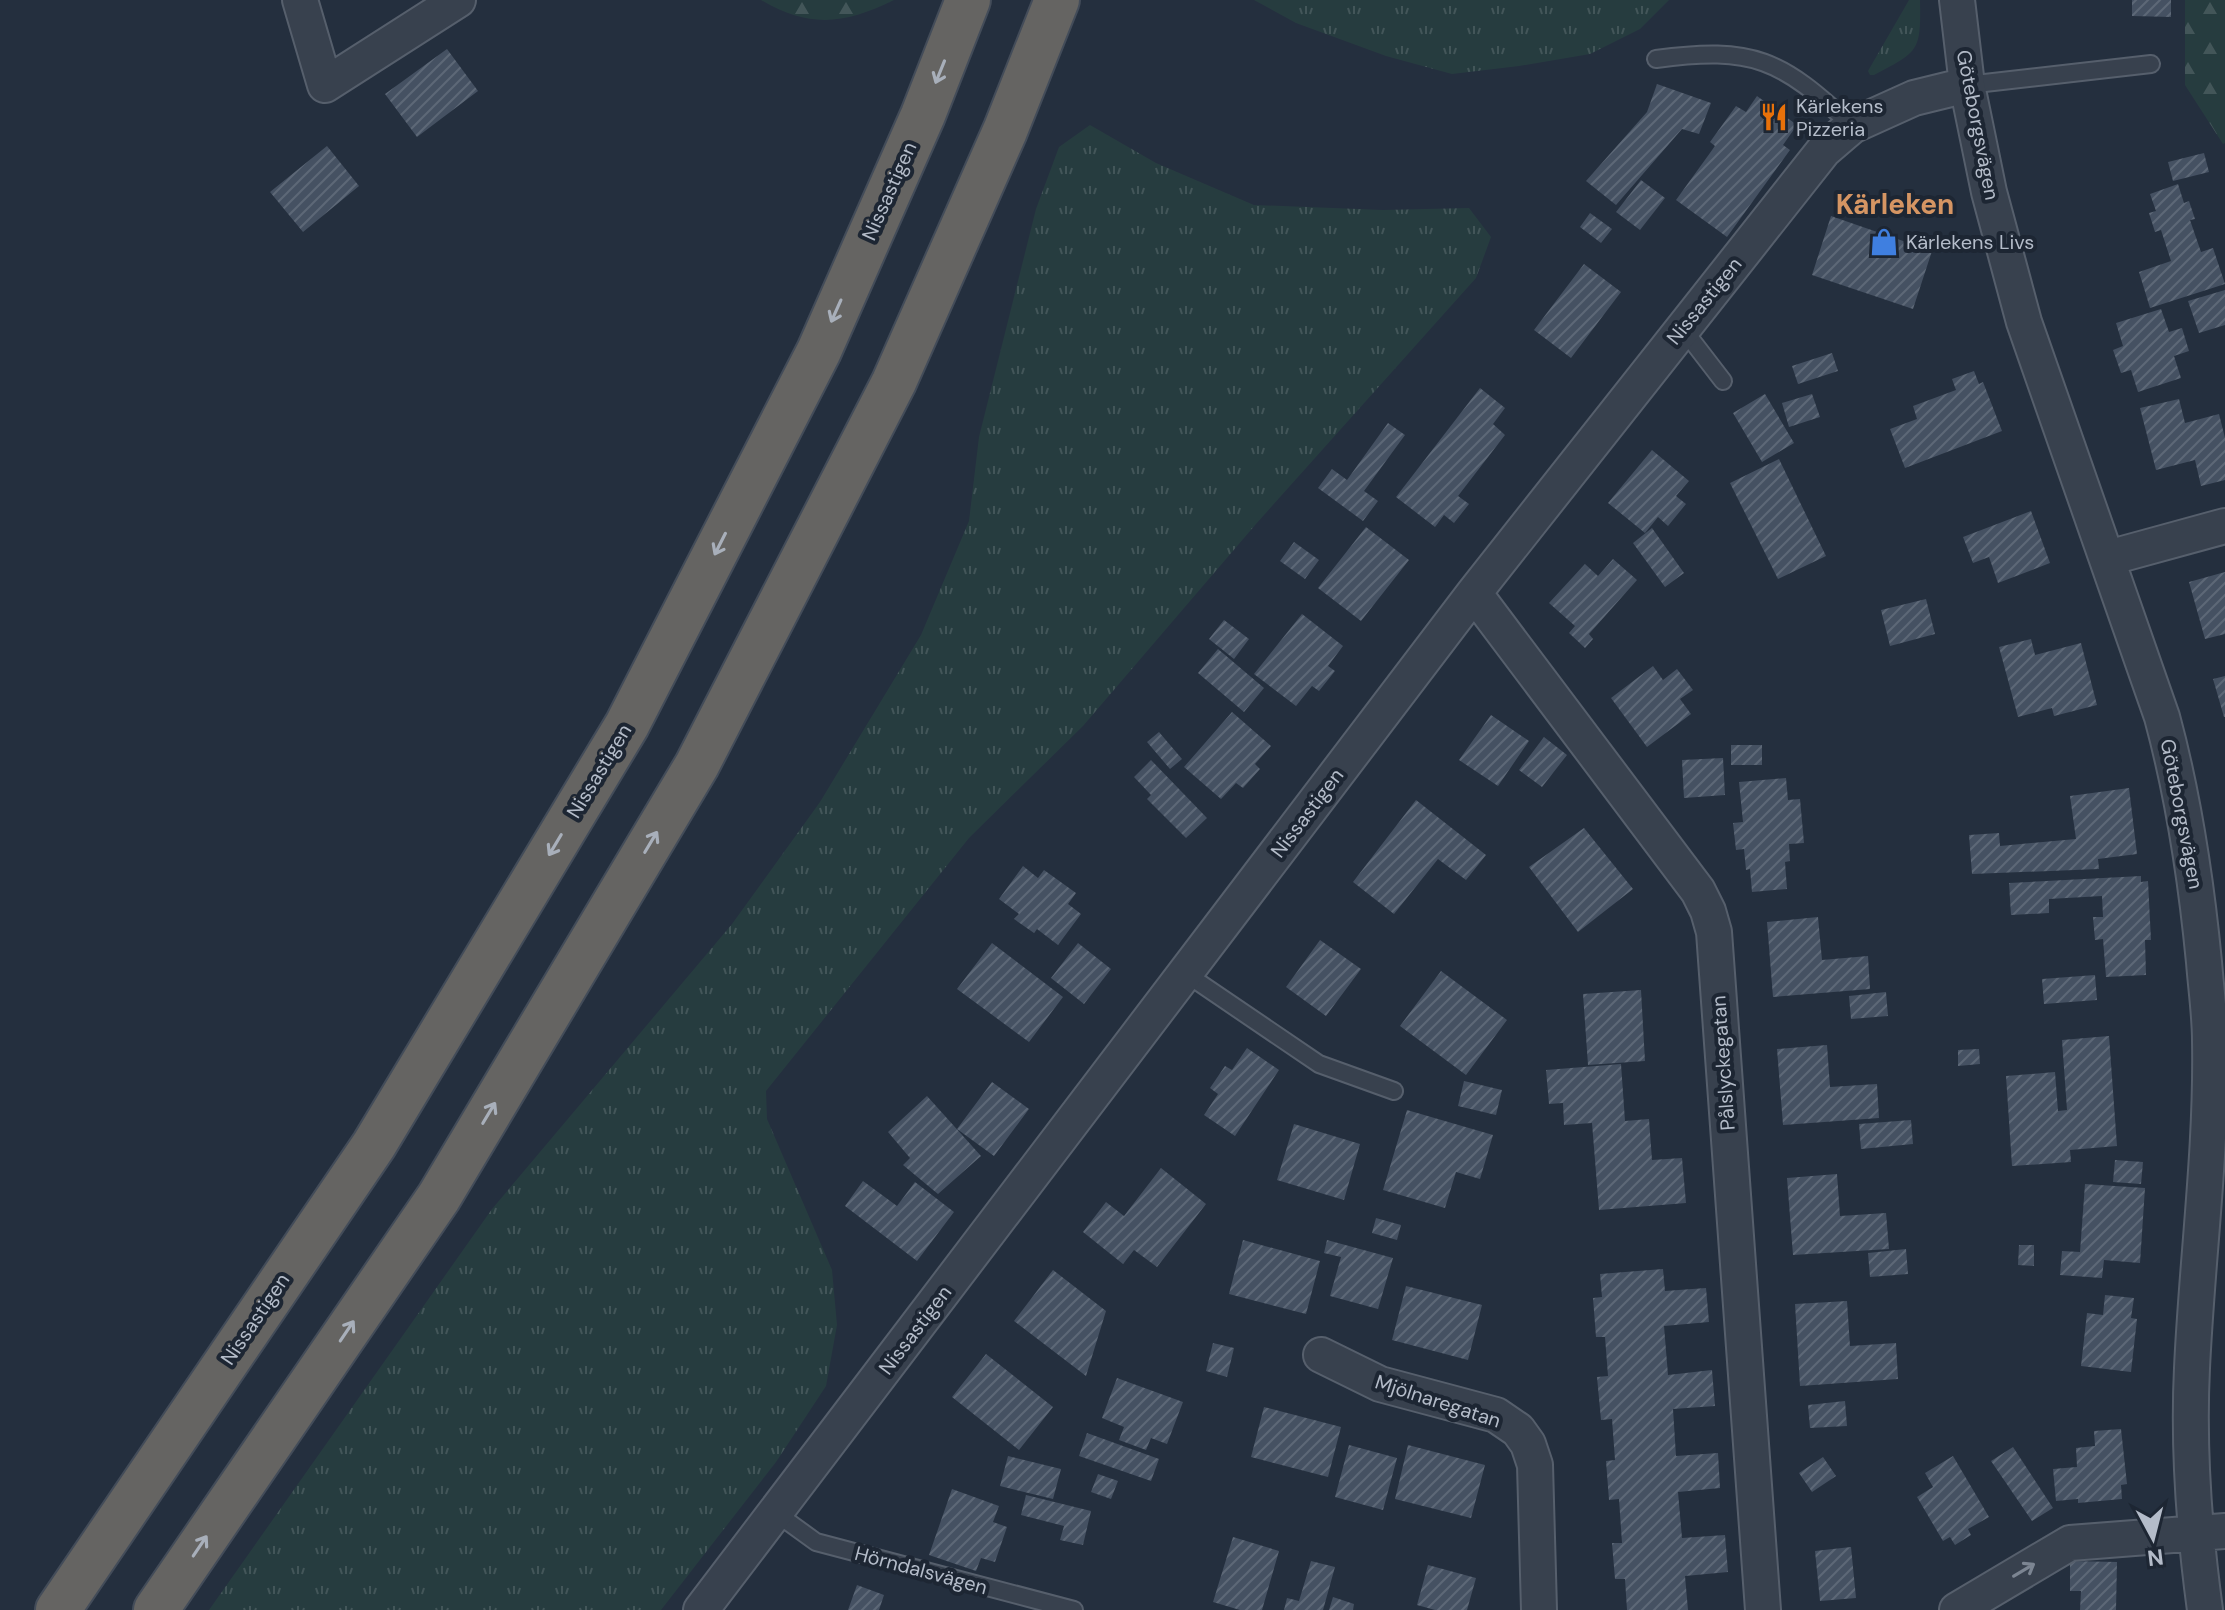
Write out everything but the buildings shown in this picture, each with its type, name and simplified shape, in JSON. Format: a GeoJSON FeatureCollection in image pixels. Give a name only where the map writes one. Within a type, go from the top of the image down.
{"type":"FeatureCollection","features":[{"type":"Feature","properties":{"kind":"highway","name":"Nissastigen"},"geometry":{"type":"LineString","coordinates":[[58,1610],[374,1145],[627,725],[819,351],[923,115],[968,0]]}},
{"type":"Feature","properties":{"kind":"highway"},"geometry":{"type":"LineString","coordinates":[[156,1610],[439,1197],[697,765],[894,382],[1005,131],[1057,0]]}},
{"type":"Feature","properties":{"kind":"street"},"geometry":{"type":"LineString","coordinates":[[300,0],[325,85],[458,0]]}},
{"type":"Feature","properties":{"kind":"street","name":"Göteborgsvägen"},"geometry":{"type":"LineString","coordinates":[[1957,0],[1967,85],[1989,192],[2024,322],[2162,717],[2179,782],[2207,937],[2210,1043],[2207,1155],[2192,1371],[2191,1463],[2210,1533],[2205,1610]]}},
{"type":"Feature","properties":{"kind":"street","name":"Nissastigen"},"geometry":{"type":"LineString","coordinates":[[701,1610],[1474,593],[1824,150],[1852,126],[1914,98],[1967,85]]}},
{"type":"Feature","properties":{"kind":"street"},"geometry":{"type":"LineString","coordinates":[[2108,558],[2225,526]]}},
{"type":"Feature","properties":{"kind":"street","name":"Pålslyckegatan"},"geometry":{"type":"LineString","coordinates":[[1474,593],[1698,891],[1714,932],[1763,1610]]}},
{"type":"Feature","properties":{"kind":"street","name":"Mjölnaregatan"},"geometry":{"type":"LineString","coordinates":[[1321,1355],[1380,1384],[1496,1415],[1518,1430],[1528,1444],[1535,1465],[1539,1610]]}},
{"type":"Feature","properties":{"kind":"street"},"geometry":{"type":"LineString","coordinates":[[1957,1610],[2070,1543],[2210,1533]]}},
{"type":"Feature","properties":{"kind":"lane"},"geometry":{"type":"LineString","coordinates":[[1656,59],[1695,54],[1740,54],[1779,67],[1821,97],[1852,126]]}},
{"type":"Feature","properties":{"kind":"lane"},"geometry":{"type":"LineString","coordinates":[[1967,85],[2151,64]]}},
{"type":"Feature","properties":{"kind":"lane"},"geometry":{"type":"LineString","coordinates":[[1683,329],[1723,381]]}},
{"type":"Feature","properties":{"kind":"lane"},"geometry":{"type":"LineString","coordinates":[[1185,973],[1319,1064],[1394,1091]]}},
{"type":"Feature","properties":{"kind":"lane","name":"Hörndalsvägen"},"geometry":{"type":"LineString","coordinates":[[776,1513],[816,1542],[1074,1610]]}},
{"type":"Feature","properties":{"kind":"green space"},"geometry":{"type":"Polygon","coordinates":[[[761,0],[894,0],[859,14],[828,20],[796,16],[761,0]]]}},
{"type":"Feature","properties":{"kind":"green space"},"geometry":{"type":"Polygon","coordinates":[[[1254,0],[1669,0],[1640,29],[1590,54],[1452,74],[1386,56],[1296,23],[1254,0]]]}},
{"type":"Feature","properties":{"kind":"green space"},"geometry":{"type":"Polygon","coordinates":[[[1909,0],[1920,0],[1920,30],[1914,48],[1900,61],[1870,75],[1868,71],[1909,0]]]}},
{"type":"Feature","properties":{"kind":"green space"},"geometry":{"type":"Polygon","coordinates":[[[2185,0],[2225,0],[2223,144],[2185,85],[2185,0]]]}},
{"type":"Feature","properties":{"kind":"green space"},"geometry":{"type":"Polygon","coordinates":[[[1090,125],[1156,163],[1254,205],[1383,210],[1469,208],[1491,237],[1476,278],[1256,524],[1083,726],[969,838],[766,1091],[767,1119],[832,1270],[837,1325],[826,1386],[776,1462],[661,1610],[209,1610],[492,1209],[732,924],[820,802],[921,635],[969,521],[979,437],[1036,209],[1059,147],[1090,125]]]}},
{"type":"Feature","properties":{"kind":"place","name":"Kärlekens Pizzeria"},"geometry":{"type":"Point","coordinates":[1774,117]}},
{"type":"Feature","properties":{"kind":"place","name":"Kärlekens Livs"},"geometry":{"type":"Point","coordinates":[1884,242]}},
{"type":"Feature","properties":{"kind":"district","name":"Kärleken"},"geometry":{"type":"Point","coordinates":[1895,204]}}]}
